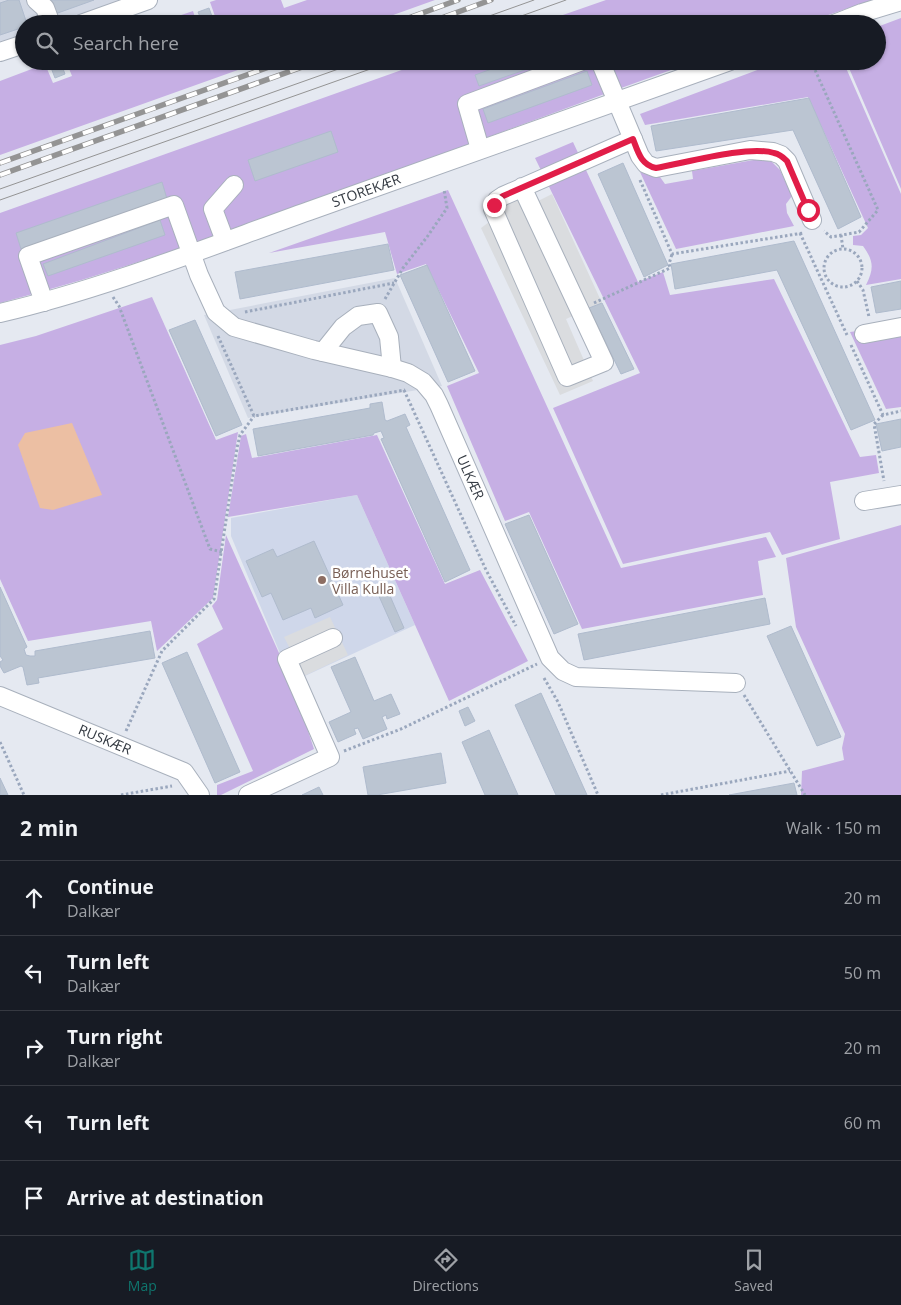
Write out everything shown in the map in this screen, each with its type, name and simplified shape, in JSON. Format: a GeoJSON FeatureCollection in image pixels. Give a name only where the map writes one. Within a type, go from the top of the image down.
{"type":"FeatureCollection","features":[{"type":"Feature","properties":{"kind":"street"},"geometry":{"type":"LineString","coordinates":[[36,0],[45,8],[48,15]]}},
{"type":"Feature","properties":{"kind":"street"},"geometry":{"type":"LineString","coordinates":[[106,15],[148,0]]}},
{"type":"Feature","properties":{"kind":"street"},"geometry":{"type":"LineString","coordinates":[[847,15],[860,6],[901,1]]}},
{"type":"Feature","properties":{"kind":"street"},"geometry":{"type":"LineString","coordinates":[[0,52],[15,47]]}},
{"type":"Feature","properties":{"kind":"street"},"geometry":{"type":"LineString","coordinates":[[480,149],[467,104],[558,70]]}},
{"type":"Feature","properties":{"kind":"street"},"geometry":{"type":"LineString","coordinates":[[604,70],[642,161],[650,167],[656,168],[750,150],[773,152],[781,155],[787,161],[814,223]]}},
{"type":"Feature","properties":{"kind":"street","name":"STOREKÆR"},"geometry":{"type":"LineString","coordinates":[[0,313],[44,302],[191,254],[705,70]]}},
{"type":"Feature","properties":{"kind":"street"},"geometry":{"type":"LineString","coordinates":[[522,187],[604,362],[567,377],[493,209],[497,200],[522,187],[633,139]]}},
{"type":"Feature","properties":{"kind":"street"},"geometry":{"type":"LineString","coordinates":[[226,241],[213,209],[234,185]]}},
{"type":"Feature","properties":{"kind":"street","name":"ULKÆR"},"geometry":{"type":"LineString","coordinates":[[44,302],[28,256],[174,205],[191,254],[215,308],[218,322],[323,352],[392,368],[416,377],[428,387],[439,404],[543,661],[576,677],[736,683]]}},
{"type":"Feature","properties":{"kind":"street"},"geometry":{"type":"LineString","coordinates":[[323,352],[343,328],[358,316],[378,313],[389,337],[392,368]]}},
{"type":"Feature","properties":{"kind":"street"},"geometry":{"type":"LineString","coordinates":[[867,333],[901,327]]}},
{"type":"Feature","properties":{"kind":"street"},"geometry":{"type":"LineString","coordinates":[[864,501],[894,496]]}},
{"type":"Feature","properties":{"kind":"street"},"geometry":{"type":"LineString","coordinates":[[248,795],[330,757],[287,659],[333,638]]}},
{"type":"Feature","properties":{"kind":"street","name":"RUSKÆR"},"geometry":{"type":"LineString","coordinates":[[0,696],[184,772],[196,789]]}},
{"type":"Feature","properties":{"kind":"path"},"geometry":{"type":"LineString","coordinates":[[672,254],[810,232],[814,223],[831,236],[859,232],[878,210],[815,70]]}},
{"type":"Feature","properties":{"kind":"path"},"geometry":{"type":"LineString","coordinates":[[580,309],[670,268],[669,264],[672,254],[638,176]]}},
{"type":"Feature","properties":{"kind":"path"},"geometry":{"type":"LineString","coordinates":[[378,313],[403,268],[428,237],[447,208],[444,189]]}},
{"type":"Feature","properties":{"kind":"path"},"geometry":{"type":"LineString","coordinates":[[841,235],[843,249]]}},
{"type":"Feature","properties":{"kind":"path"},"geometry":{"type":"LineString","coordinates":[[843,249],[854,252],[862,263],[861,274],[856,281],[851,285],[842,287],[836,286],[827,277],[824,270],[827,258],[833,252],[843,249]]}},
{"type":"Feature","properties":{"kind":"path"},"geometry":{"type":"LineString","coordinates":[[856,281],[863,290],[867,333]]}},
{"type":"Feature","properties":{"kind":"path"},"geometry":{"type":"LineString","coordinates":[[106,282],[118,306],[210,549],[222,552]]}},
{"type":"Feature","properties":{"kind":"path"},"geometry":{"type":"LineString","coordinates":[[254,416],[218,322],[394,284]]}},
{"type":"Feature","properties":{"kind":"path"},"geometry":{"type":"LineString","coordinates":[[119,745],[162,651],[214,599],[237,448],[240,435],[254,416],[428,387]]}},
{"type":"Feature","properties":{"kind":"path"},"geometry":{"type":"LineString","coordinates":[[404,390],[486,570],[518,630]]}},
{"type":"Feature","properties":{"kind":"path"},"geometry":{"type":"LineString","coordinates":[[883,414],[874,424],[894,496]]}},
{"type":"Feature","properties":{"kind":"path"},"geometry":{"type":"LineString","coordinates":[[532,656],[543,661],[558,702],[598,795]]}},
{"type":"Feature","properties":{"kind":"path"},"geometry":{"type":"LineString","coordinates":[[330,757],[400,729],[543,661]]}},
{"type":"Feature","properties":{"kind":"path"},"geometry":{"type":"LineString","coordinates":[[736,683],[805,795]]}},
{"type":"Feature","properties":{"kind":"path"},"geometry":{"type":"LineString","coordinates":[[0,742],[24,795]]}},
{"type":"Feature","properties":{"kind":"path"},"geometry":{"type":"LineString","coordinates":[[661,795],[790,771]]}},
{"type":"Feature","properties":{"kind":"path"},"geometry":{"type":"LineString","coordinates":[[121,795],[196,789]]}},
{"type":"Feature","properties":{"kind":"shaded area"},"geometry":{"type":"Polygon","coordinates":[[[0,0],[130,0],[88,15],[15,15],[15,41],[0,46],[0,0]]]}},
{"type":"Feature","properties":{"kind":"shaded area"},"geometry":{"type":"Polygon","coordinates":[[[216,0],[281,0],[284,8],[307,0],[435,0],[393,15],[215,15],[210,2],[216,0]]]}},
{"type":"Feature","properties":{"kind":"shaded area"},"geometry":{"type":"Polygon","coordinates":[[[606,0],[872,0],[828,15],[563,15],[606,0]]]}},
{"type":"Feature","properties":{"kind":"shaded area"},"geometry":{"type":"Polygon","coordinates":[[[193,11],[194,15],[181,15],[193,11]]]}},
{"type":"Feature","properties":{"kind":"shaded area"},"geometry":{"type":"Polygon","coordinates":[[[901,18],[901,189],[850,70],[886,70],[886,24],[901,18]]]}},
{"type":"Feature","properties":{"kind":"shaded area"},"geometry":{"type":"Polygon","coordinates":[[[29,70],[48,70],[53,83],[72,76],[70,70],[238,70],[0,155],[0,81],[29,70]]]}},
{"type":"Feature","properties":{"kind":"shaded area"},"geometry":{"type":"Polygon","coordinates":[[[402,70],[671,70],[178,249],[0,303],[0,213],[402,70]]]}},
{"type":"Feature","properties":{"kind":"shaded area"},"geometry":{"type":"Polygon","coordinates":[[[757,70],[847,70],[901,194],[901,279],[866,285],[871,270],[871,261],[863,246],[853,245],[853,236],[861,235],[868,228],[808,97],[645,125],[640,114],[757,70]]]}},
{"type":"Feature","properties":{"kind":"shaded area"},"geometry":{"type":"Polygon","coordinates":[[[573,142],[638,282],[663,272],[670,295],[774,279],[860,457],[876,455],[879,473],[830,482],[840,539],[782,555],[770,532],[623,564],[553,408],[640,373],[535,158],[573,142]]]}},
{"type":"Feature","properties":{"kind":"shaded area"},"geometry":{"type":"Polygon","coordinates":[[[759,159],[772,162],[780,170],[792,196],[786,204],[787,213],[794,226],[676,249],[640,172],[660,177],[665,184],[693,179],[692,171],[759,159]]]}},
{"type":"Feature","properties":{"kind":"shaded area"},"geometry":{"type":"Polygon","coordinates":[[[448,190],[621,568],[766,537],[776,557],[758,561],[763,595],[582,629],[529,512],[505,521],[447,386],[479,373],[426,264],[397,274],[385,232],[269,253],[448,190]]]}},
{"type":"Feature","properties":{"kind":"shaded area"},"geometry":{"type":"Polygon","coordinates":[[[552,194],[602,303],[566,319],[593,381],[560,395],[481,228],[489,222],[488,214],[524,196],[528,206],[552,194]]]}},
{"type":"Feature","properties":{"kind":"shaded area"},"geometry":{"type":"Polygon","coordinates":[[[395,278],[442,386],[248,418],[204,315],[395,278]]]}},
{"type":"Feature","properties":{"kind":"shaded area"},"geometry":{"type":"Polygon","coordinates":[[[152,297],[216,440],[238,432],[213,598],[157,651],[151,621],[28,641],[0,579],[0,345],[36,336],[152,297]]]}},
{"type":"Feature","properties":{"kind":"shaded area"},"geometry":{"type":"Polygon","coordinates":[[[901,325],[901,407],[886,409],[850,332],[901,325]]]}},
{"type":"Feature","properties":{"kind":"shaded area"},"geometry":{"type":"Polygon","coordinates":[[[72,423],[102,495],[53,510],[40,508],[18,445],[25,433],[72,423]]]}},
{"type":"Feature","properties":{"kind":"shaded area"},"geometry":{"type":"Polygon","coordinates":[[[246,434],[252,458],[377,435],[445,584],[480,570],[528,661],[449,701],[357,495],[228,517],[241,436],[246,434]]]}},
{"type":"Feature","properties":{"kind":"shaded area","name":"Børnehuset Villa Kulla"},"geometry":{"type":"Polygon","coordinates":[[[357,495],[415,625],[292,682],[231,536],[231,518],[357,495]]]}},
{"type":"Feature","properties":{"kind":"shaded area"},"geometry":{"type":"Polygon","coordinates":[[[901,525],[901,795],[801,795],[802,771],[844,760],[842,748],[845,734],[796,627],[786,558],[901,525]]]}},
{"type":"Feature","properties":{"kind":"shaded area"},"geometry":{"type":"Polygon","coordinates":[[[226,535],[292,682],[314,749],[221,795],[217,795],[217,785],[253,771],[197,644],[223,629],[212,606],[217,600],[226,535]]]}},
{"type":"Feature","properties":{"kind":"shaded area"},"geometry":{"type":"Polygon","coordinates":[[[330,617],[348,655],[304,676],[284,637],[330,617]]]}},
{"type":"Feature","properties":{"kind":"building"},"geometry":{"type":"Polygon","coordinates":[[[9,0],[19,0],[24,15],[15,15],[15,30],[0,35],[0,3],[9,0]]]}},
{"type":"Feature","properties":{"kind":"building"},"geometry":{"type":"Polygon","coordinates":[[[50,0],[94,0],[55,14],[50,0]]]}},
{"type":"Feature","properties":{"kind":"building"},"geometry":{"type":"Polygon","coordinates":[[[209,8],[212,15],[199,15],[198,12],[209,8]]]}},
{"type":"Feature","properties":{"kind":"building"},"geometry":{"type":"Polygon","coordinates":[[[52,70],[63,70],[65,74],[55,78],[52,70]]]}},
{"type":"Feature","properties":{"kind":"building"},"geometry":{"type":"Polygon","coordinates":[[[489,70],[524,70],[479,86],[475,75],[489,70]]]}},
{"type":"Feature","properties":{"kind":"building"},"geometry":{"type":"Polygon","coordinates":[[[587,71],[592,85],[488,123],[483,109],[587,71]]]}},
{"type":"Feature","properties":{"kind":"building"},"geometry":{"type":"Polygon","coordinates":[[[809,98],[861,217],[838,229],[793,130],[656,151],[651,126],[809,98]]]}},
{"type":"Feature","properties":{"kind":"building"},"geometry":{"type":"Polygon","coordinates":[[[331,131],[338,152],[255,181],[248,160],[331,131]]]}},
{"type":"Feature","properties":{"kind":"building"},"geometry":{"type":"Polygon","coordinates":[[[623,163],[668,265],[644,277],[598,174],[623,163]]]}},
{"type":"Feature","properties":{"kind":"building"},"geometry":{"type":"Polygon","coordinates":[[[162,182],[167,199],[21,249],[16,233],[162,182]]]}},
{"type":"Feature","properties":{"kind":"building"},"geometry":{"type":"Polygon","coordinates":[[[160,220],[165,235],[48,276],[43,264],[160,220]]]}},
{"type":"Feature","properties":{"kind":"building"},"geometry":{"type":"Polygon","coordinates":[[[794,241],[875,420],[851,430],[777,270],[675,289],[671,264],[794,241]]]}},
{"type":"Feature","properties":{"kind":"building"},"geometry":{"type":"Polygon","coordinates":[[[388,244],[394,270],[240,299],[235,272],[388,244]]]}},
{"type":"Feature","properties":{"kind":"building"},"geometry":{"type":"Polygon","coordinates":[[[427,265],[475,371],[448,382],[400,275],[427,265]]]}},
{"type":"Feature","properties":{"kind":"building"},"geometry":{"type":"Polygon","coordinates":[[[901,281],[901,309],[876,313],[871,287],[901,281]]]}},
{"type":"Feature","properties":{"kind":"building"},"geometry":{"type":"Polygon","coordinates":[[[602,303],[634,369],[621,374],[589,308],[602,303]]]}},
{"type":"Feature","properties":{"kind":"building"},"geometry":{"type":"Polygon","coordinates":[[[195,320],[242,425],[216,436],[169,330],[195,320]]]}},
{"type":"Feature","properties":{"kind":"building"},"geometry":{"type":"Polygon","coordinates":[[[382,402],[385,420],[387,421],[405,414],[410,425],[406,427],[470,570],[445,582],[381,439],[384,438],[381,431],[373,435],[258,456],[253,429],[370,408],[370,404],[382,402]]]}},
{"type":"Feature","properties":{"kind":"building"},"geometry":{"type":"Polygon","coordinates":[[[901,419],[901,447],[882,451],[876,424],[901,419]]]}},
{"type":"Feature","properties":{"kind":"building"},"geometry":{"type":"Polygon","coordinates":[[[529,515],[578,624],[554,634],[505,524],[529,515]]]}},
{"type":"Feature","properties":{"kind":"building"},"geometry":{"type":"Polygon","coordinates":[[[314,541],[343,605],[315,618],[311,608],[283,620],[271,593],[262,597],[246,561],[273,549],[277,557],[314,541]]]}},
{"type":"Feature","properties":{"kind":"building"},"geometry":{"type":"Polygon","coordinates":[[[0,587],[27,647],[24,649],[26,655],[35,656],[35,651],[150,631],[155,658],[38,678],[39,683],[27,685],[23,667],[21,666],[4,673],[0,666],[0,662],[3,660],[0,656],[0,587]]]}},
{"type":"Feature","properties":{"kind":"building"},"geometry":{"type":"Polygon","coordinates":[[[387,589],[404,628],[395,632],[378,594],[387,589]]]}},
{"type":"Feature","properties":{"kind":"building"},"geometry":{"type":"Polygon","coordinates":[[[765,598],[770,624],[584,660],[578,634],[765,598]]]}},
{"type":"Feature","properties":{"kind":"building"},"geometry":{"type":"Polygon","coordinates":[[[791,626],[841,737],[817,746],[767,636],[791,626]]]}},
{"type":"Feature","properties":{"kind":"building"},"geometry":{"type":"Polygon","coordinates":[[[187,652],[240,772],[215,783],[162,663],[187,652]]]}},
{"type":"Feature","properties":{"kind":"building"},"geometry":{"type":"Polygon","coordinates":[[[355,657],[374,701],[391,694],[400,714],[387,719],[386,715],[382,717],[387,729],[363,739],[358,728],[354,729],[356,734],[338,742],[329,722],[351,712],[331,667],[355,657]]]}},
{"type":"Feature","properties":{"kind":"building"},"geometry":{"type":"Polygon","coordinates":[[[541,693],[587,795],[556,795],[515,705],[541,693]]]}},
{"type":"Feature","properties":{"kind":"building"},"geometry":{"type":"Polygon","coordinates":[[[468,707],[475,721],[465,726],[459,711],[468,707]]]}},
{"type":"Feature","properties":{"kind":"building"},"geometry":{"type":"Polygon","coordinates":[[[489,730],[518,795],[485,795],[462,742],[489,730]]]}},
{"type":"Feature","properties":{"kind":"building"},"geometry":{"type":"Polygon","coordinates":[[[441,753],[446,783],[368,795],[363,767],[441,753]]]}},
{"type":"Feature","properties":{"kind":"building"},"geometry":{"type":"Polygon","coordinates":[[[0,778],[8,795],[0,795],[0,778]]]}},
{"type":"Feature","properties":{"kind":"building"},"geometry":{"type":"Polygon","coordinates":[[[794,783],[797,795],[729,795],[794,783]]]}},
{"type":"Feature","properties":{"kind":"building"},"geometry":{"type":"Polygon","coordinates":[[[319,787],[323,795],[302,795],[319,787]]]}},
{"type":"Feature","properties":{"kind":"tram line"},"geometry":{"type":"LineString","coordinates":[[492,15],[534,0]]}},
{"type":"Feature","properties":{"kind":"tram line"},"geometry":{"type":"LineString","coordinates":[[524,15],[566,0]]}},
{"type":"Feature","properties":{"kind":"tram line"},"geometry":{"type":"LineString","coordinates":[[0,189],[336,70]]}},
{"type":"Feature","properties":{"kind":"tram line"},"geometry":{"type":"LineString","coordinates":[[0,200],[368,70]]}},
{"type":"Feature","properties":{"kind":"railway"},"geometry":{"type":"LineString","coordinates":[[417,15],[458,0]]}},
{"type":"Feature","properties":{"kind":"railway"},"geometry":{"type":"LineString","coordinates":[[450,15],[491,0]]}},
{"type":"Feature","properties":{"kind":"railway"},"geometry":{"type":"LineString","coordinates":[[0,163],[261,70]]}},
{"type":"Feature","properties":{"kind":"railway"},"geometry":{"type":"LineString","coordinates":[[0,175],[294,70]]}},
{"type":"Feature","properties":{"kind":"place","name":"Børnehuset Villa Kulla"},"geometry":{"type":"Point","coordinates":[322,580]}},
{"type":"Feature","properties":{"kind":"route"},"geometry":{"type":"LineString","coordinates":[[494,205],[503,196],[633,139],[642,161],[650,167],[656,168],[750,150],[773,152],[781,155],[787,161],[808,210]]}}]}
